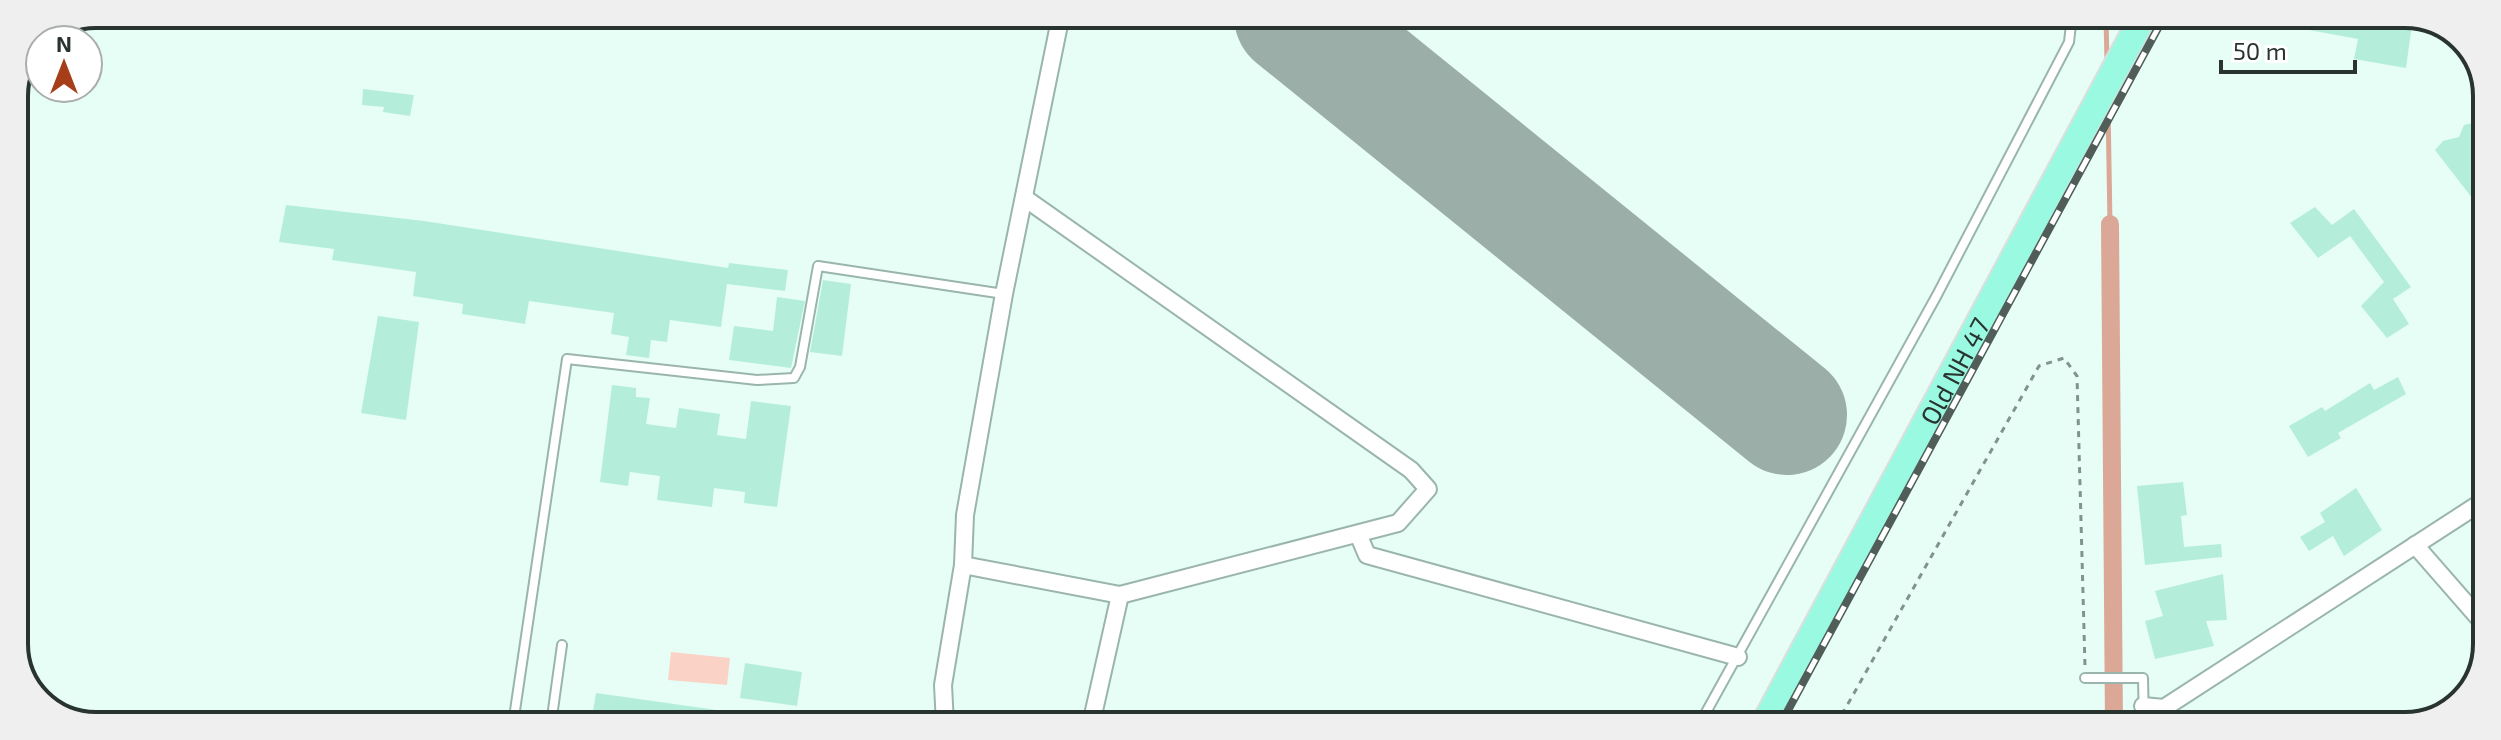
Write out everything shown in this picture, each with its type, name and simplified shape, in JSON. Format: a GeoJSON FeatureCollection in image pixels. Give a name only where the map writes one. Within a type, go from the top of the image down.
{"type":"FeatureCollection","features":[{"type":"Feature","properties":{"kind":"main road","name":"Old NH 47"},"geometry":{"type":"LineString","coordinates":[[1771,712],[2137,28]]}},
{"type":"Feature","properties":{"kind":"street"},"geometry":{"type":"LineString","coordinates":[[944,712],[943,685],[963,565],[965,515],[1004,294],[1026,199],[1059,28]]}},
{"type":"Feature","properties":{"kind":"street"},"geometry":{"type":"LineString","coordinates":[[963,565],[1120,595],[1398,523],[1428,489],[1411,470],[1026,199]]}},
{"type":"Feature","properties":{"kind":"street"},"geometry":{"type":"LineString","coordinates":[[2143,706],[2164,708],[2473,508]]}},
{"type":"Feature","properties":{"kind":"street"},"geometry":{"type":"LineString","coordinates":[[1358,534],[1367,555],[1738,657]]}},
{"type":"Feature","properties":{"kind":"street"},"geometry":{"type":"LineString","coordinates":[[2415,545],[2473,611]]}},
{"type":"Feature","properties":{"kind":"street"},"geometry":{"type":"LineString","coordinates":[[1094,712],[1120,595]]}},
{"type":"Feature","properties":{"kind":"lane"},"geometry":{"type":"LineString","coordinates":[[1706,712],[1937,295],[2069,42],[2071,28]]}},
{"type":"Feature","properties":{"kind":"lane"},"geometry":{"type":"LineString","coordinates":[[515,712],[567,359],[757,380],[794,378],[800,367],[818,266],[1004,294]]}},
{"type":"Feature","properties":{"kind":"lane"},"geometry":{"type":"LineString","coordinates":[[553,712],[562,645]]}},
{"type":"Feature","properties":{"kind":"lane"},"geometry":{"type":"LineString","coordinates":[[2085,678],[2143,678],[2143,712]]}},
{"type":"Feature","properties":{"kind":"path"},"geometry":{"type":"LineString","coordinates":[[1843,712],[2039,366],[2064,358],[2077,376],[2085,678]]}},
{"type":"Feature","properties":{"kind":"shaded area"},"geometry":{"type":"Polygon","coordinates":[[[671,652],[730,658],[727,685],[668,680],[671,652]]]}},
{"type":"Feature","properties":{"kind":"building"},"geometry":{"type":"Polygon","coordinates":[[[2299,28],[2411,29],[2406,68],[2354,59],[2358,39],[2299,28]]]}},
{"type":"Feature","properties":{"kind":"building"},"geometry":{"type":"Polygon","coordinates":[[[363,89],[414,95],[410,116],[383,112],[384,107],[362,105],[363,89]]]}},
{"type":"Feature","properties":{"kind":"building"},"geometry":{"type":"Polygon","coordinates":[[[2473,123],[2473,199],[2435,150],[2443,141],[2459,137],[2464,125],[2473,123]]]}},
{"type":"Feature","properties":{"kind":"building"},"geometry":{"type":"Polygon","coordinates":[[[286,205],[424,221],[728,268],[729,263],[788,270],[785,291],[727,284],[721,327],[670,320],[667,342],[651,340],[649,358],[626,355],[629,337],[611,334],[614,313],[529,301],[525,324],[462,314],[463,304],[413,296],[416,272],[332,260],[334,249],[279,242],[286,205]]]}},
{"type":"Feature","properties":{"kind":"building"},"geometry":{"type":"Polygon","coordinates":[[[2315,207],[2332,225],[2354,209],[2411,287],[2393,299],[2409,324],[2387,338],[2361,306],[2384,282],[2350,236],[2318,258],[2290,223],[2315,207]]]}},
{"type":"Feature","properties":{"kind":"building"},"geometry":{"type":"Polygon","coordinates":[[[823,280],[851,284],[842,356],[810,352],[823,280]]]}},
{"type":"Feature","properties":{"kind":"building"},"geometry":{"type":"Polygon","coordinates":[[[777,297],[805,301],[791,368],[729,360],[734,326],[773,331],[777,297]]]}},
{"type":"Feature","properties":{"kind":"building"},"geometry":{"type":"Polygon","coordinates":[[[378,316],[419,322],[406,420],[361,413],[378,316]]]}},
{"type":"Feature","properties":{"kind":"building"},"geometry":{"type":"Polygon","coordinates":[[[2398,377],[2406,394],[2338,433],[2341,438],[2308,457],[2289,426],[2322,407],[2325,411],[2370,383],[2374,390],[2398,377]]]}},
{"type":"Feature","properties":{"kind":"building"},"geometry":{"type":"Polygon","coordinates":[[[612,385],[636,388],[636,397],[650,398],[646,424],[676,428],[679,408],[720,414],[717,435],[746,439],[751,401],[791,406],[777,507],[744,503],[745,492],[714,488],[712,507],[657,500],[660,476],[630,472],[628,486],[600,482],[612,385]]]}},
{"type":"Feature","properties":{"kind":"building"},"geometry":{"type":"Polygon","coordinates":[[[2183,482],[2187,515],[2181,516],[2184,547],[2221,544],[2222,557],[2145,565],[2137,486],[2183,482]]]}},
{"type":"Feature","properties":{"kind":"building"},"geometry":{"type":"Polygon","coordinates":[[[2356,488],[2382,530],[2344,556],[2333,536],[2309,551],[2300,537],[2325,522],[2320,513],[2356,488]]]}},
{"type":"Feature","properties":{"kind":"building"},"geometry":{"type":"Polygon","coordinates":[[[2223,574],[2227,620],[2206,621],[2214,646],[2155,659],[2145,621],[2163,616],[2155,591],[2223,574]]]}},
{"type":"Feature","properties":{"kind":"building"},"geometry":{"type":"Polygon","coordinates":[[[745,663],[802,672],[797,706],[740,698],[745,663]]]}},
{"type":"Feature","properties":{"kind":"building"},"geometry":{"type":"Polygon","coordinates":[[[596,693],[731,712],[593,712],[596,693]]]}},
{"type":"Feature","properties":{"kind":"waterway"},"geometry":{"type":"LineString","coordinates":[[2106,28],[2107,63]]}},
{"type":"Feature","properties":{"kind":"waterway"},"geometry":{"type":"LineString","coordinates":[[2108,105],[2110,224]]}},
{"type":"Feature","properties":{"kind":"waterway"},"geometry":{"type":"LineString","coordinates":[[2110,224],[2114,712]]}},
{"type":"Feature","properties":{"kind":"runway"},"geometry":{"type":"LineString","coordinates":[[1309,28],[1787,415]]}},
{"type":"Feature","properties":{"kind":"railway"},"geometry":{"type":"LineString","coordinates":[[1787,712],[2158,28]]}}]}
